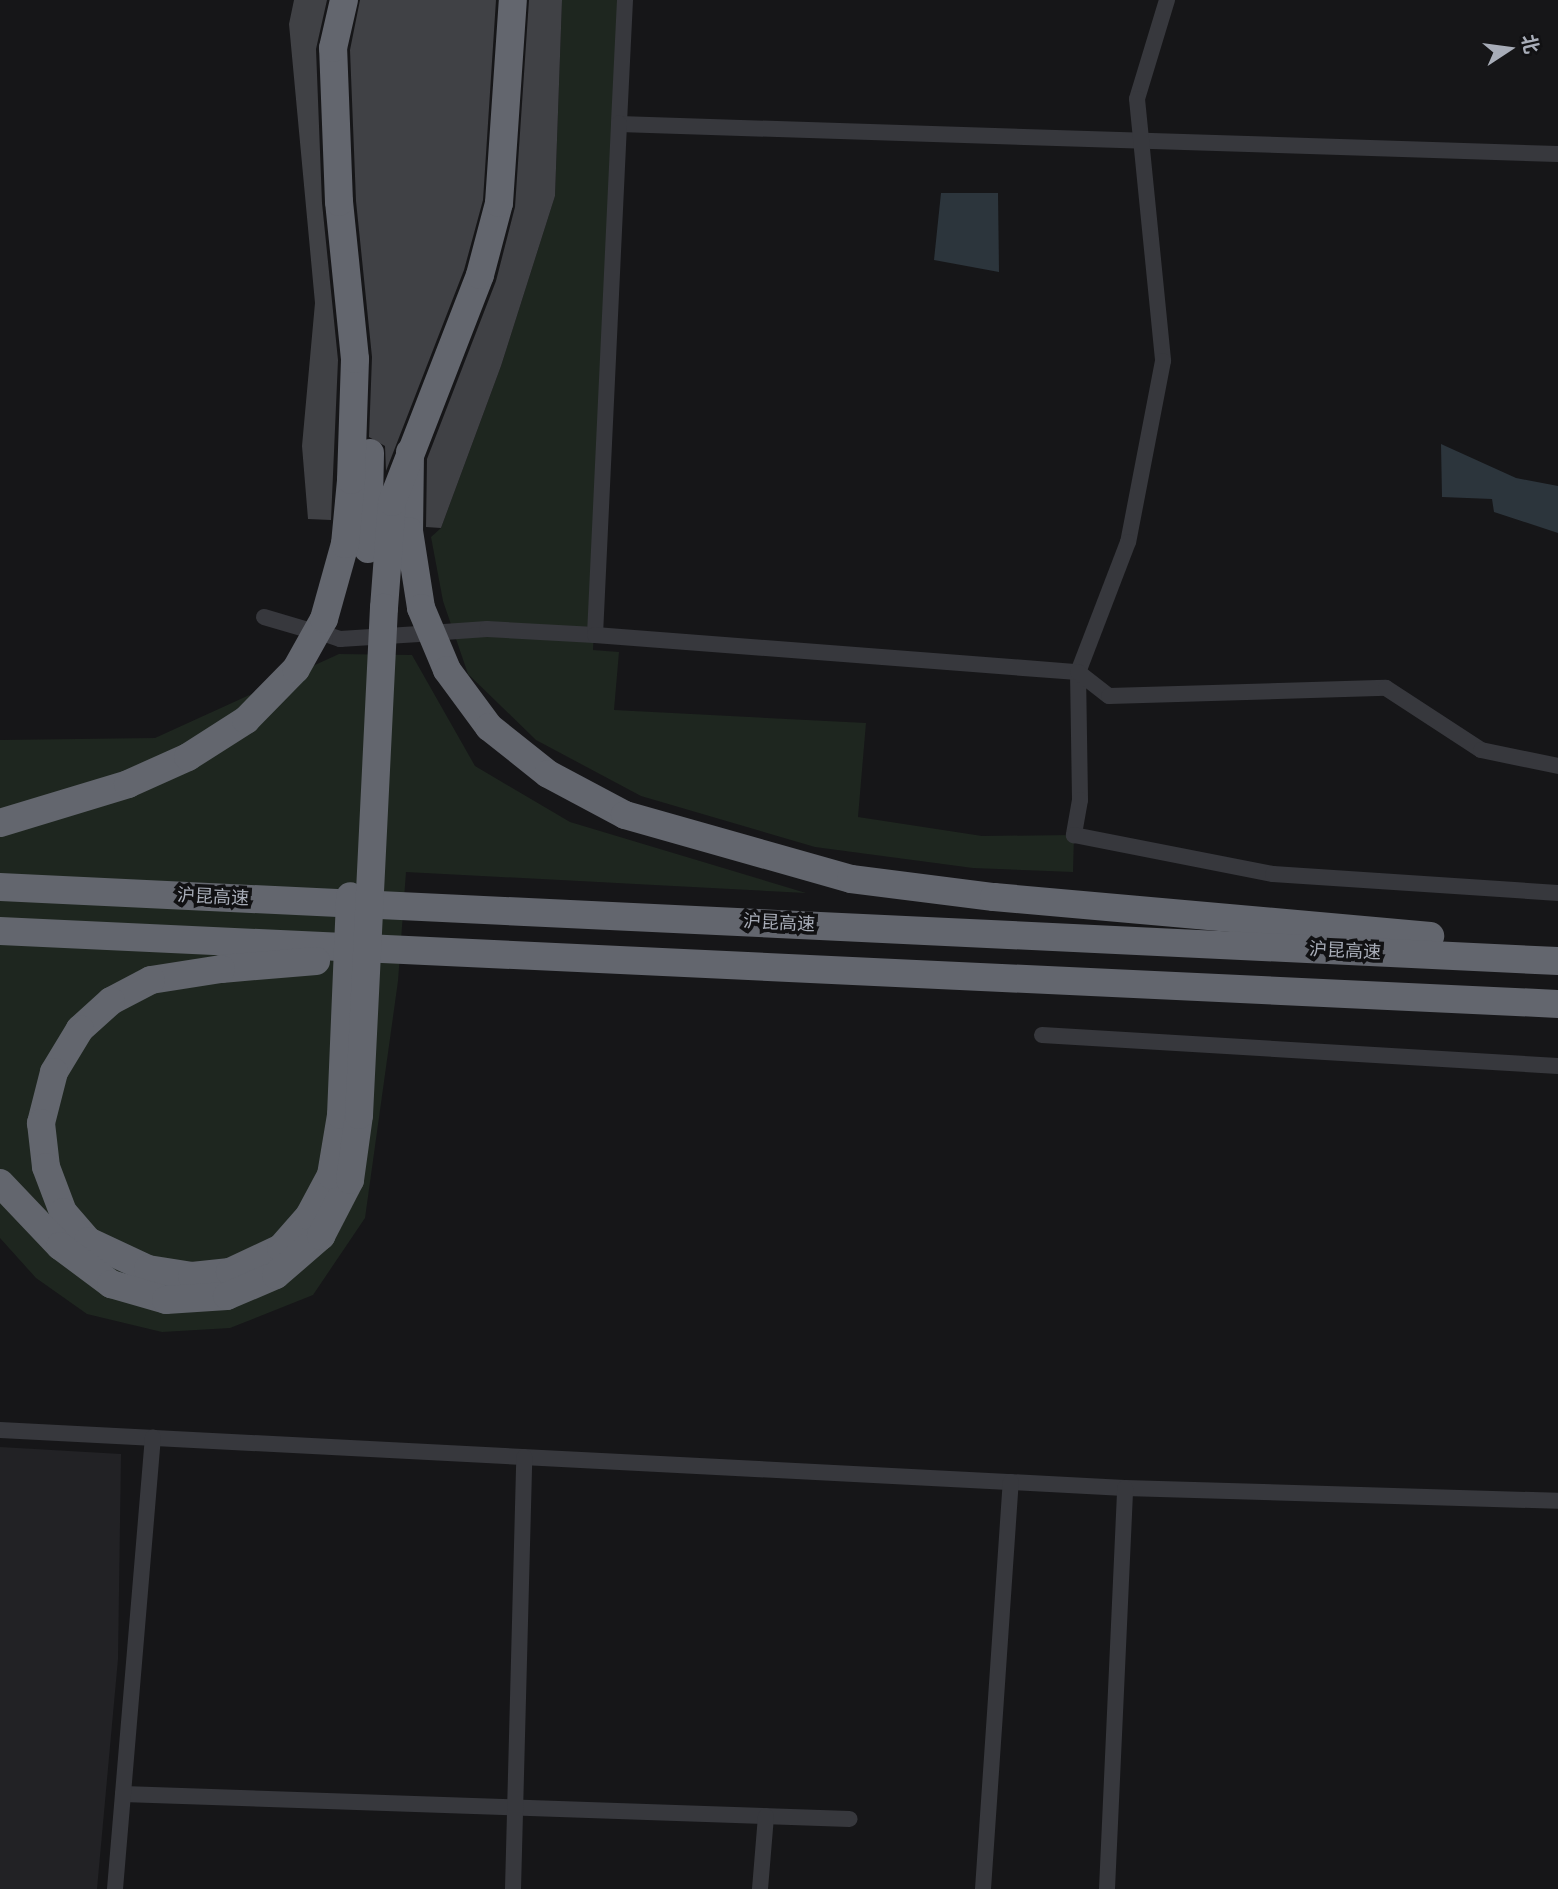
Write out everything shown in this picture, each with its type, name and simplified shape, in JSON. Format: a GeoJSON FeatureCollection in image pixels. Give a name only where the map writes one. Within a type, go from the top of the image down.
{"type":"FeatureCollection","features":[{"type":"Feature","properties":{"kind":"highway"},"geometry":{"type":"LineString","coordinates":[[0,823],[128,784],[188,757],[246,720],[296,669],[324,619],[345,544],[355,359],[339,202],[333,48],[344,0]]}},
{"type":"Feature","properties":{"kind":"highway"},"geometry":{"type":"LineString","coordinates":[[375,605],[389,517],[410,452],[480,275],[499,203],[513,0]]}},
{"type":"Feature","properties":{"kind":"highway"},"geometry":{"type":"LineString","coordinates":[[0,1183],[60,1246],[111,1284],[166,1300],[227,1296],[276,1275],[321,1236],[359,1115],[375,605],[369,402],[355,359]]}},
{"type":"Feature","properties":{"kind":"highway"},"geometry":{"type":"LineString","coordinates":[[410,452],[409,531],[421,608],[447,670],[489,727],[548,774],[625,815],[851,880],[994,897],[1558,946]]}},
{"type":"Feature","properties":{"kind":"highway","name":"沪昆高速"},"geometry":{"type":"LineString","coordinates":[[0,887],[1558,961]]}},
{"type":"Feature","properties":{"kind":"highway"},"geometry":{"type":"LineString","coordinates":[[0,932],[1558,1004]]}},
{"type":"Feature","properties":{"kind":"highway"},"geometry":{"type":"LineString","coordinates":[[340,1178],[281,1248],[230,1272],[192,1276],[148,1269],[88,1241],[63,1212],[46,1167],[41,1123],[54,1072],[80,1029],[111,1001],[152,980],[220,969],[424,953]]}},
{"type":"Feature","properties":{"kind":"street"},"geometry":{"type":"LineString","coordinates":[[595,635],[625,0]]}},
{"type":"Feature","properties":{"kind":"street"},"geometry":{"type":"LineString","coordinates":[[1167,0],[1137,99],[1163,361],[1128,542],[1078,672],[1080,800],[1074,835],[1273,874],[1558,893]]}},
{"type":"Feature","properties":{"kind":"street"},"geometry":{"type":"LineString","coordinates":[[619,124],[1558,154]]}},
{"type":"Feature","properties":{"kind":"street"},"geometry":{"type":"LineString","coordinates":[[264,617],[305,629]]}},
{"type":"Feature","properties":{"kind":"street"},"geometry":{"type":"LineString","coordinates":[[444,632],[487,629],[595,635],[1078,672],[1109,696],[1386,688],[1481,750],[1558,766]]}},
{"type":"Feature","properties":{"kind":"street"},"geometry":{"type":"LineString","coordinates":[[328,635],[340,639],[419,634]]}},
{"type":"Feature","properties":{"kind":"street"},"geometry":{"type":"LineString","coordinates":[[1042,1035],[1558,1066]]}},
{"type":"Feature","properties":{"kind":"street"},"geometry":{"type":"LineString","coordinates":[[0,1430],[1125,1488],[1558,1501]]}},
{"type":"Feature","properties":{"kind":"street"},"geometry":{"type":"LineString","coordinates":[[115,1889],[153,1438]]}},
{"type":"Feature","properties":{"kind":"street"},"geometry":{"type":"LineString","coordinates":[[513,1889],[524,1457]]}},
{"type":"Feature","properties":{"kind":"street"},"geometry":{"type":"LineString","coordinates":[[983,1889],[1011,1482]]}},
{"type":"Feature","properties":{"kind":"street"},"geometry":{"type":"LineString","coordinates":[[1107,1889],[1125,1488]]}},
{"type":"Feature","properties":{"kind":"street"},"geometry":{"type":"LineString","coordinates":[[123,1794],[850,1819]]}},
{"type":"Feature","properties":{"kind":"street"},"geometry":{"type":"LineString","coordinates":[[760,1889],[766,1816]]}},
{"type":"Feature","properties":{"kind":"shaded area"},"geometry":{"type":"Polygon","coordinates":[[[562,0],[624,0],[593,650],[619,652],[614,710],[866,723],[858,817],[982,836],[1074,835],[1073,872],[973,868],[815,847],[641,796],[536,740],[468,674],[443,601],[431,537],[441,528],[501,366],[555,196],[562,0]]]}},
{"type":"Feature","properties":{"kind":"shaded area"},"geometry":{"type":"Polygon","coordinates":[[[941,193],[998,193],[999,272],[934,260],[941,193]]]}},
{"type":"Feature","properties":{"kind":"shaded area"},"geometry":{"type":"Polygon","coordinates":[[[1441,444],[1516,478],[1558,486],[1558,533],[1494,512],[1492,499],[1442,497],[1441,444]]]}},
{"type":"Feature","properties":{"kind":"shaded area"},"geometry":{"type":"Polygon","coordinates":[[[339,654],[412,655],[475,766],[570,822],[806,893],[406,872],[398,981],[365,1218],[313,1295],[230,1328],[162,1332],[87,1314],[36,1278],[0,1238],[0,740],[155,738],[339,654]]]}},
{"type":"Feature","properties":{"kind":"shaded area"},"geometry":{"type":"Polygon","coordinates":[[[0,1447],[121,1454],[118,1659],[97,1889],[0,1889],[0,1447]]]}},
{"type":"Feature","properties":{"kind":"building"},"geometry":{"type":"Polygon","coordinates":[[[294,0],[327,0],[316,49],[322,203],[338,360],[331,520],[308,519],[302,446],[315,303],[289,24],[294,0]]]}},
{"type":"Feature","properties":{"kind":"building"},"geometry":{"type":"Polygon","coordinates":[[[360,0],[496,0],[483,200],[464,270],[386,471],[385,446],[369,437],[372,357],[356,201],[350,50],[360,0]]]}},
{"type":"Feature","properties":{"kind":"building"},"geometry":{"type":"Polygon","coordinates":[[[529,0],[562,0],[555,196],[501,366],[441,528],[426,527],[427,459],[496,281],[515,207],[529,0]]]}}]}
